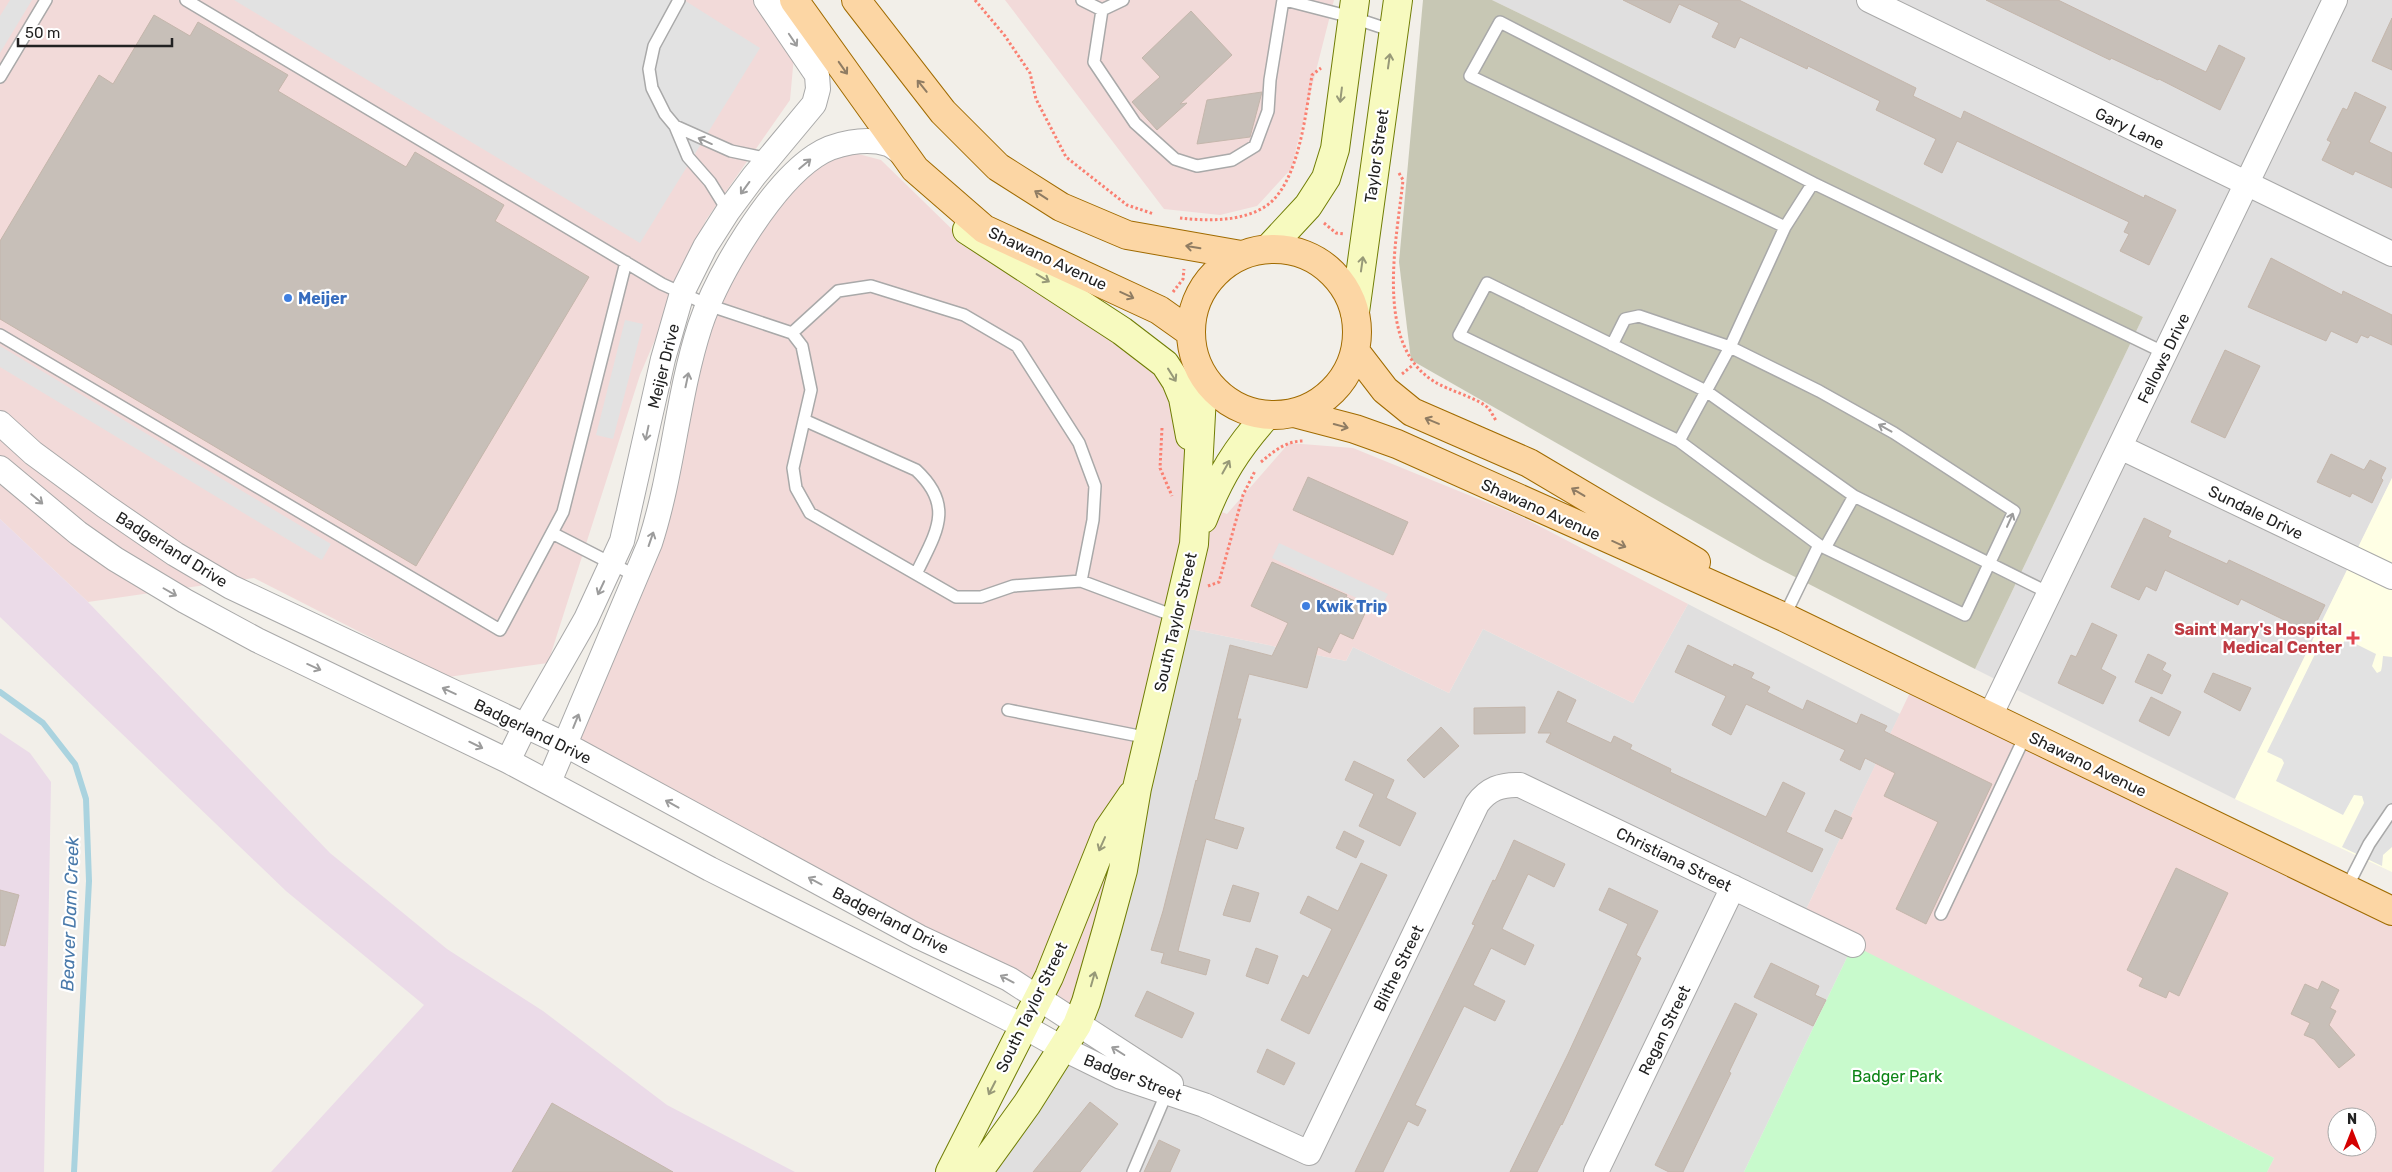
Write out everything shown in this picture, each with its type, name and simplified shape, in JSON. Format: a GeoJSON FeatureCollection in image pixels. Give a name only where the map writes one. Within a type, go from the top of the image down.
{"type":"FeatureCollection","features":[{"type":"Feature","properties":{"kind":"main road","name":"Shawano Avenue"},"geometry":{"type":"LineString","coordinates":[[794,0],[911,163],[984,229],[1159,310],[1190,332]]}},
{"type":"Feature","properties":{"kind":"main road"},"geometry":{"type":"LineString","coordinates":[[856,0],[943,112],[998,167],[1061,207],[1127,235],[1241,254]]}},
{"type":"Feature","properties":{"kind":"main road"},"geometry":{"type":"LineString","coordinates":[[1269,248],[1298,251],[1324,264],[1344,285],[1355,312],[1358,332],[1356,351],[1347,372],[1334,390],[1316,404],[1294,413],[1267,415],[1242,409],[1220,396],[1203,377],[1193,356],[1190,332],[1193,308],[1204,285],[1220,267],[1241,254],[1269,248]]}},
{"type":"Feature","properties":{"kind":"main road","name":"Shawano Avenue"},"geometry":{"type":"LineString","coordinates":[[1356,351],[1385,390],[1412,412],[1529,463],[1784,617]]}},
{"type":"Feature","properties":{"kind":"main road","name":"Shawano Avenue"},"geometry":{"type":"LineString","coordinates":[[1294,413],[1397,444],[1784,617],[2392,911]]}},
{"type":"Feature","properties":{"kind":"street","name":"Meijer Drive"},"geometry":{"type":"LineString","coordinates":[[508,760],[525,726],[586,619],[622,541],[663,359],[682,293],[704,247],[728,211],[814,104],[818,89],[817,76],[766,0]]}},
{"type":"Feature","properties":{"kind":"street","name":"Taylor Street"},"geometry":{"type":"LineString","coordinates":[[1355,312],[1398,0]]}},
{"type":"Feature","properties":{"kind":"street","name":"Gary Lane"},"geometry":{"type":"LineString","coordinates":[[1869,0],[2246,185],[2392,254]]}},
{"type":"Feature","properties":{"kind":"street","name":"Fellows Drive"},"geometry":{"type":"LineString","coordinates":[[1990,716],[2335,0]]}},
{"type":"Feature","properties":{"kind":"street"},"geometry":{"type":"LineString","coordinates":[[1269,248],[1308,206],[1326,178],[1335,149],[1353,8]]}},
{"type":"Feature","properties":{"kind":"street","name":"Meijer Drive"},"geometry":{"type":"LineString","coordinates":[[549,782],[566,746],[636,576],[661,509],[696,342],[708,305],[721,278],[766,207],[798,170],[825,150],[841,145],[865,142],[890,145],[911,163]]}},
{"type":"Feature","properties":{"kind":"street"},"geometry":{"type":"LineString","coordinates":[[911,163],[934,201],[953,220],[1122,330],[1165,364],[1176,381],[1183,398],[1198,487]]}},
{"type":"Feature","properties":{"kind":"street","name":"South Taylor Street"},"geometry":{"type":"LineString","coordinates":[[1194,544],[1203,377]]}},
{"type":"Feature","properties":{"kind":"street","name":"South Taylor Street"},"geometry":{"type":"LineString","coordinates":[[978,1172],[999,1144],[1062,1048],[1076,1025],[1086,1002],[1123,870],[1136,788],[1194,544],[1208,505],[1229,461],[1244,439],[1267,415]]}},
{"type":"Feature","properties":{"kind":"street","name":"Badgerland Drive"},"geometry":{"type":"LineString","coordinates":[[0,423],[33,453],[104,506],[167,549],[231,587],[566,746],[919,936],[1009,979],[1076,1025]]}},
{"type":"Feature","properties":{"kind":"street","name":"Sundale Drive"},"geometry":{"type":"LineString","coordinates":[[2120,447],[2392,577]]}},
{"type":"Feature","properties":{"kind":"street"},"geometry":{"type":"LineString","coordinates":[[0,468],[78,532],[115,559],[185,601],[257,640],[508,760],[718,873],[1023,1026],[1062,1048]]}},
{"type":"Feature","properties":{"kind":"street","name":"Christiana Street"},"geometry":{"type":"LineString","coordinates":[[1493,788],[1506,784],[1520,785],[1853,945]]}},
{"type":"Feature","properties":{"kind":"street","name":"South Taylor Street"},"geometry":{"type":"LineString","coordinates":[[950,1172],[1049,977],[1108,830],[1136,788]]}},
{"type":"Feature","properties":{"kind":"street","name":"Blithe Street"},"geometry":{"type":"LineString","coordinates":[[1309,1153],[1477,804],[1482,796],[1493,788]]}},
{"type":"Feature","properties":{"kind":"street","name":"Regan Street"},"geometry":{"type":"LineString","coordinates":[[1596,1172],[1733,887]]}},
{"type":"Feature","properties":{"kind":"street","name":"Badger Street"},"geometry":{"type":"LineString","coordinates":[[1076,1025],[1204,1105]]}},
{"type":"Feature","properties":{"kind":"street","name":"Badger Street"},"geometry":{"type":"LineString","coordinates":[[1062,1048],[1121,1076],[1204,1105],[1309,1153]]}},
{"type":"Feature","properties":{"kind":"lane"},"geometry":{"type":"LineString","coordinates":[[0,77],[46,0]]}},
{"type":"Feature","properties":{"kind":"lane"},"geometry":{"type":"LineString","coordinates":[[186,0],[626,262],[682,293],[708,305],[792,333],[802,346],[811,390],[793,468],[796,488],[810,513],[956,597],[981,597],[1013,586],[1081,582],[1177,617]]}},
{"type":"Feature","properties":{"kind":"lane"},"geometry":{"type":"LineString","coordinates":[[678,0],[654,46],[649,69],[652,88],[665,114],[675,126],[688,157],[710,182],[728,211]]}},
{"type":"Feature","properties":{"kind":"lane"},"geometry":{"type":"LineString","coordinates":[[1082,0],[1102,10]]}},
{"type":"Feature","properties":{"kind":"lane"},"geometry":{"type":"LineString","coordinates":[[1102,10],[1123,0]]}},
{"type":"Feature","properties":{"kind":"lane"},"geometry":{"type":"LineString","coordinates":[[1102,10],[1094,62],[1134,123],[1175,159],[1198,166],[1232,160],[1255,146],[1268,111],[1270,80],[1284,0],[1353,8],[1393,31]]}},
{"type":"Feature","properties":{"kind":"lane"},"geometry":{"type":"LineString","coordinates":[[1786,227],[1470,76],[1500,22],[1813,183],[2165,353]]}},
{"type":"Feature","properties":{"kind":"lane"},"geometry":{"type":"LineString","coordinates":[[675,126],[731,152],[769,159]]}},
{"type":"Feature","properties":{"kind":"lane"},"geometry":{"type":"LineString","coordinates":[[1679,441],[1730,347],[1786,227],[1813,183]]}},
{"type":"Feature","properties":{"kind":"lane"},"geometry":{"type":"LineString","coordinates":[[0,335],[500,630],[564,512],[626,262]]}},
{"type":"Feature","properties":{"kind":"lane"},"geometry":{"type":"LineString","coordinates":[[1612,344],[1625,319],[1639,316],[1730,347],[1819,391],[1894,433],[2014,511],[1990,564],[1965,615],[1822,547],[1679,441],[1458,335],[1487,283],[1706,391],[1854,496],[1990,564],[2050,593]]}},
{"type":"Feature","properties":{"kind":"lane"},"geometry":{"type":"LineString","coordinates":[[792,333],[838,291],[871,286],[964,315],[1017,346],[1080,443],[1095,486],[1093,520],[1081,582]]}},
{"type":"Feature","properties":{"kind":"lane"},"geometry":{"type":"LineString","coordinates":[[804,420],[916,470],[927,480],[938,505],[939,527],[916,574]]}},
{"type":"Feature","properties":{"kind":"lane"},"geometry":{"type":"LineString","coordinates":[[1784,617],[1822,547],[1854,496]]}},
{"type":"Feature","properties":{"kind":"lane"},"geometry":{"type":"LineString","coordinates":[[552,533],[636,576]]}},
{"type":"Feature","properties":{"kind":"lane"},"geometry":{"type":"LineString","coordinates":[[1008,710],[1149,738]]}},
{"type":"Feature","properties":{"kind":"lane"},"geometry":{"type":"LineString","coordinates":[[1941,914],[2026,734]]}},
{"type":"Feature","properties":{"kind":"lane"},"geometry":{"type":"LineString","coordinates":[[2346,889],[2369,844],[2388,823],[2392,810]]}},
{"type":"Feature","properties":{"kind":"lane"},"geometry":{"type":"LineString","coordinates":[[1133,1172],[1167,1092]]}},
{"type":"Feature","properties":{"kind":"path"},"geometry":{"type":"LineString","coordinates":[[975,0],[1005,36],[1030,73],[1036,99]]}},
{"type":"Feature","properties":{"kind":"path"},"geometry":{"type":"LineString","coordinates":[[1404,180],[1394,279],[1395,312],[1400,340],[1413,365],[1434,382],[1488,408]]}},
{"type":"Feature","properties":{"kind":"path"},"geometry":{"type":"LineString","coordinates":[[1282,186],[1289,192]]}},
{"type":"Feature","properties":{"kind":"path"},"geometry":{"type":"LineString","coordinates":[[1323,222],[1336,233],[1354,235]]}},
{"type":"Feature","properties":{"kind":"path"},"geometry":{"type":"LineString","coordinates":[[1388,239],[1397,240]]}},
{"type":"Feature","properties":{"kind":"path"},"geometry":{"type":"LineString","coordinates":[[1399,376],[1413,365]]}},
{"type":"Feature","properties":{"kind":"path"},"geometry":{"type":"LineString","coordinates":[[1160,468],[1163,425]]}},
{"type":"Feature","properties":{"kind":"path"},"geometry":{"type":"LineString","coordinates":[[1219,582],[1243,494],[1260,463],[1275,450],[1292,441],[1310,442]]}},
{"type":"Feature","properties":{"kind":"shaded area"},"geometry":{"type":"Polygon","coordinates":[[[0,0],[767,0],[794,56],[790,100],[706,220],[640,375],[548,663],[448,677],[254,578],[88,602],[0,519],[0,0]]]}},
{"type":"Feature","properties":{"kind":"shaded area"},"geometry":{"type":"Polygon","coordinates":[[[10,0],[32,0],[0,53],[0,16],[10,0]]]}},
{"type":"Feature","properties":{"kind":"shaded area"},"geometry":{"type":"Polygon","coordinates":[[[234,0],[684,0],[760,48],[640,243],[234,0]]]}},
{"type":"Feature","properties":{"kind":"shaded area"},"geometry":{"type":"Polygon","coordinates":[[[1005,0],[1334,0],[1291,169],[1257,206],[1220,215],[1164,209],[1005,0]]]}},
{"type":"Feature","properties":{"kind":"shaded area"},"geometry":{"type":"Polygon","coordinates":[[[1423,0],[1492,0],[2143,317],[1975,669],[1762,560],[1411,360],[1399,262],[1423,0]]]}},
{"type":"Feature","properties":{"kind":"shaded area"},"geometry":{"type":"Polygon","coordinates":[[[1492,0],[2392,0],[2392,478],[2235,799],[1975,669],[2143,317],[1492,0]]]}},
{"type":"Feature","properties":{"kind":"shaded area"},"geometry":{"type":"Polygon","coordinates":[[[847,151],[881,160],[960,237],[1149,366],[1193,356],[1203,377],[1198,503],[1227,514],[1289,443],[1353,448],[1520,516],[1688,604],[1633,703],[1483,629],[1449,693],[1353,647],[1346,661],[1175,626],[1077,1025],[566,745],[650,543],[691,363],[750,239],[820,162],[847,151]]]}},
{"type":"Feature","properties":{"kind":"shaded area"},"geometry":{"type":"Polygon","coordinates":[[[625,320],[643,324],[613,439],[596,435],[625,320]]]}},
{"type":"Feature","properties":{"kind":"shaded area"},"geometry":{"type":"Polygon","coordinates":[[[0,346],[331,544],[322,560],[0,367],[0,346]]]}},
{"type":"Feature","properties":{"kind":"shaded area","name":"Saint Mary's Hospital Medical Center"},"geometry":{"type":"Polygon","coordinates":[[[2392,478],[2392,872],[2235,799],[2392,478]]]}},
{"type":"Feature","properties":{"kind":"shaded area"},"geometry":{"type":"Polygon","coordinates":[[[0,519],[88,602],[330,853],[447,949],[543,1011],[667,1105],[795,1172],[271,1172],[424,1005],[286,891],[0,617],[0,519]]]}},
{"type":"Feature","properties":{"kind":"shaded area"},"geometry":{"type":"Polygon","coordinates":[[[1279,543],[1388,594],[1380,609],[1272,558],[1279,543]]]}},
{"type":"Feature","properties":{"kind":"shaded area"},"geometry":{"type":"Polygon","coordinates":[[[1688,604],[1900,714],[1801,920],[1853,945],[1744,1172],[978,1172],[1076,1025],[1175,626],[1346,661],[1353,647],[1449,693],[1483,629],[1633,703],[1688,604]]]}},
{"type":"Feature","properties":{"kind":"shaded area"},"geometry":{"type":"Polygon","coordinates":[[[2346,639],[2376,654],[2372,666],[2377,673],[2381,671],[2383,656],[2392,657],[2392,847],[2383,855],[2382,866],[2342,847],[2364,803],[2362,796],[2354,795],[2343,815],[2276,781],[2284,763],[2282,759],[2267,752],[2319,646],[2337,652],[2346,639]]]}},
{"type":"Feature","properties":{"kind":"shaded area"},"geometry":{"type":"Polygon","coordinates":[[[1916,680],[2392,911],[2392,1172],[2267,1172],[2274,1158],[1801,920],[1916,680]]]}},
{"type":"Feature","properties":{"kind":"shaded area"},"geometry":{"type":"Polygon","coordinates":[[[0,733],[30,753],[51,782],[44,1172],[0,1172],[0,733]]]}},
{"type":"Feature","properties":{"kind":"green space","name":"Badger Park"},"geometry":{"type":"Polygon","coordinates":[[[1853,945],[2274,1158],[2267,1172],[1744,1172],[1853,945]]]}},
{"type":"Feature","properties":{"kind":"building"},"geometry":{"type":"Polygon","coordinates":[[[1623,0],[1739,0],[1916,88],[1913,96],[1961,119],[1964,111],[2144,198],[2145,195],[2176,210],[2149,265],[2120,251],[2129,234],[2124,232],[2129,222],[1957,141],[1942,173],[1924,164],[1936,139],[1876,110],[1880,101],[1808,66],[1807,69],[1740,37],[1735,48],[1712,37],[1719,23],[1679,4],[1670,23],[1623,0]]]}},
{"type":"Feature","properties":{"kind":"building"},"geometry":{"type":"Polygon","coordinates":[[[1986,0],[2058,0],[2206,72],[2219,45],[2245,58],[2220,110],[2159,79],[2111,58],[2110,60],[1986,0]]]}},
{"type":"Feature","properties":{"kind":"building"},"geometry":{"type":"Polygon","coordinates":[[[1191,11],[1232,55],[1180,104],[1187,103],[1157,130],[1132,102],[1160,77],[1142,58],[1191,11]]]}},
{"type":"Feature","properties":{"kind":"building","name":"Meijer"},"geometry":{"type":"Polygon","coordinates":[[[154,15],[190,36],[198,22],[288,75],[278,91],[406,167],[415,152],[504,205],[495,221],[589,277],[416,566],[0,319],[0,241],[99,75],[113,84],[154,15]]]}},
{"type":"Feature","properties":{"kind":"building"},"geometry":{"type":"Polygon","coordinates":[[[2392,18],[2392,70],[2372,61],[2392,18]]]}},
{"type":"Feature","properties":{"kind":"building"},"geometry":{"type":"Polygon","coordinates":[[[1262,92],[1250,137],[1197,144],[1207,100],[1262,92]]]}},
{"type":"Feature","properties":{"kind":"building"},"geometry":{"type":"Polygon","coordinates":[[[2355,92],[2386,107],[2369,142],[2392,153],[2392,188],[2355,171],[2353,175],[2322,160],[2331,142],[2327,140],[2343,108],[2347,110],[2355,92]]]}},
{"type":"Feature","properties":{"kind":"building"},"geometry":{"type":"Polygon","coordinates":[[[2271,258],[2342,295],[2343,291],[2392,315],[2392,345],[2370,335],[2368,338],[2361,335],[2357,343],[2331,331],[2326,341],[2248,307],[2271,258]]]}},
{"type":"Feature","properties":{"kind":"building"},"geometry":{"type":"Polygon","coordinates":[[[2225,350],[2260,366],[2225,438],[2191,422],[2225,350]]]}},
{"type":"Feature","properties":{"kind":"building"},"geometry":{"type":"Polygon","coordinates":[[[2331,454],[2364,470],[2370,460],[2386,468],[2381,478],[2383,480],[2372,503],[2352,493],[2350,497],[2317,482],[2331,454]]]}},
{"type":"Feature","properties":{"kind":"building"},"geometry":{"type":"Polygon","coordinates":[[[1308,477],[1408,522],[1393,555],[1293,510],[1308,477]]]}},
{"type":"Feature","properties":{"kind":"building"},"geometry":{"type":"Polygon","coordinates":[[[2144,518],[2171,531],[2168,537],[2227,564],[2229,560],[2325,605],[2311,633],[2241,599],[2238,605],[2165,570],[2156,591],[2146,586],[2139,600],[2111,587],[2144,518]]]}},
{"type":"Feature","properties":{"kind":"building"},"geometry":{"type":"Polygon","coordinates":[[[1272,562],[1347,595],[1346,597],[1368,607],[1353,639],[1340,633],[1330,653],[1318,647],[1307,688],[1249,674],[1237,719],[1241,719],[1214,819],[1244,828],[1237,849],[1206,839],[1178,951],[1210,960],[1206,975],[1161,963],[1164,953],[1151,950],[1197,781],[1230,645],[1272,656],[1288,623],[1251,606],[1272,562]]]}},
{"type":"Feature","properties":{"kind":"building"},"geometry":{"type":"Polygon","coordinates":[[[2092,623],[2117,635],[2101,669],[2116,677],[2103,704],[2058,683],[2071,655],[2076,657],[2092,623]]]}},
{"type":"Feature","properties":{"kind":"building"},"geometry":{"type":"Polygon","coordinates":[[[1688,645],[1733,667],[1734,664],[1754,673],[1751,678],[1770,687],[1767,692],[1803,710],[1807,700],[1857,724],[1861,714],[1887,726],[1884,731],[1992,784],[1926,924],[1896,909],[1938,822],[1884,796],[1895,773],[1865,758],[1860,770],[1840,760],[1845,750],[1746,704],[1731,735],[1712,725],[1726,696],[1675,672],[1688,645]]]}},
{"type":"Feature","properties":{"kind":"building"},"geometry":{"type":"Polygon","coordinates":[[[2148,654],[2166,663],[2162,670],[2171,675],[2162,694],[2135,682],[2148,654]]]}},
{"type":"Feature","properties":{"kind":"building"},"geometry":{"type":"Polygon","coordinates":[[[2213,673],[2251,688],[2240,711],[2204,692],[2213,673]]]}},
{"type":"Feature","properties":{"kind":"building"},"geometry":{"type":"Polygon","coordinates":[[[1558,691],[1576,700],[1566,722],[1611,743],[1614,736],[1632,745],[1630,749],[1671,769],[1670,772],[1766,817],[1783,782],[1805,793],[1786,832],[1823,849],[1812,872],[1546,742],[1551,733],[1538,733],[1558,691]]]}},
{"type":"Feature","properties":{"kind":"building"},"geometry":{"type":"Polygon","coordinates":[[[2151,697],[2181,712],[2169,736],[2139,721],[2151,697]]]}},
{"type":"Feature","properties":{"kind":"building"},"geometry":{"type":"Polygon","coordinates":[[[1525,707],[1525,733],[1474,734],[1474,708],[1525,707]]]}},
{"type":"Feature","properties":{"kind":"building"},"geometry":{"type":"Polygon","coordinates":[[[1441,727],[1459,746],[1424,778],[1407,760],[1441,727]]]}},
{"type":"Feature","properties":{"kind":"building"},"geometry":{"type":"Polygon","coordinates":[[[1354,761],[1394,780],[1386,798],[1416,813],[1400,846],[1359,826],[1374,794],[1345,780],[1354,761]]]}},
{"type":"Feature","properties":{"kind":"building"},"geometry":{"type":"Polygon","coordinates":[[[1835,810],[1852,818],[1842,839],[1825,831],[1835,810]]]}},
{"type":"Feature","properties":{"kind":"building"},"geometry":{"type":"Polygon","coordinates":[[[1344,831],[1364,841],[1356,858],[1336,848],[1344,831]]]}},
{"type":"Feature","properties":{"kind":"building"},"geometry":{"type":"Polygon","coordinates":[[[1514,840],[1565,864],[1554,887],[1528,874],[1502,929],[1534,945],[1525,965],[1491,948],[1473,985],[1505,1001],[1495,1021],[1464,1006],[1415,1105],[1426,1110],[1418,1126],[1408,1121],[1383,1172],[1355,1172],[1475,925],[1472,924],[1493,880],[1495,881],[1514,840]]]}},
{"type":"Feature","properties":{"kind":"building"},"geometry":{"type":"Polygon","coordinates":[[[1361,863],[1387,875],[1309,1034],[1281,1020],[1303,975],[1308,978],[1332,929],[1300,913],[1308,896],[1338,911],[1361,863]]]}},
{"type":"Feature","properties":{"kind":"building"},"geometry":{"type":"Polygon","coordinates":[[[2176,868],[2228,893],[2179,996],[2169,991],[2166,998],[2139,986],[2143,978],[2127,970],[2176,868]]]}},
{"type":"Feature","properties":{"kind":"building"},"geometry":{"type":"Polygon","coordinates":[[[1233,885],[1259,893],[1250,922],[1223,915],[1233,885]]]}},
{"type":"Feature","properties":{"kind":"building"},"geometry":{"type":"Polygon","coordinates":[[[1609,888],[1658,911],[1636,955],[1641,958],[1562,1125],[1537,1172],[1510,1172],[1568,1054],[1628,924],[1599,910],[1609,888]]]}},
{"type":"Feature","properties":{"kind":"building"},"geometry":{"type":"Polygon","coordinates":[[[0,890],[19,895],[5,946],[0,945],[0,890]]]}},
{"type":"Feature","properties":{"kind":"building"},"geometry":{"type":"Polygon","coordinates":[[[1256,948],[1278,956],[1268,984],[1246,976],[1256,948]]]}},
{"type":"Feature","properties":{"kind":"building"},"geometry":{"type":"Polygon","coordinates":[[[1771,963],[1819,986],[1815,995],[1826,1000],[1813,1026],[1754,997],[1771,963]]]}},
{"type":"Feature","properties":{"kind":"building"},"geometry":{"type":"Polygon","coordinates":[[[2322,981],[2339,990],[2330,1008],[2336,1011],[2329,1025],[2355,1055],[2339,1068],[2314,1039],[2304,1035],[2310,1023],[2291,1014],[2305,984],[2318,990],[2322,981]]]}},
{"type":"Feature","properties":{"kind":"building"},"geometry":{"type":"Polygon","coordinates":[[[1147,991],[1194,1013],[1182,1038],[1135,1016],[1147,991]]]}},
{"type":"Feature","properties":{"kind":"building"},"geometry":{"type":"Polygon","coordinates":[[[1735,1003],[1757,1014],[1683,1172],[1669,1172],[1655,1165],[1735,1003]]]}},
{"type":"Feature","properties":{"kind":"building"},"geometry":{"type":"Polygon","coordinates":[[[1267,1049],[1295,1063],[1284,1085],[1257,1072],[1267,1049]]]}},
{"type":"Feature","properties":{"kind":"building"},"geometry":{"type":"Polygon","coordinates":[[[1090,1102],[1118,1124],[1080,1172],[1033,1172],[1090,1102]]]}},
{"type":"Feature","properties":{"kind":"building"},"geometry":{"type":"Polygon","coordinates":[[[552,1103],[673,1172],[512,1172],[552,1103]]]}},
{"type":"Feature","properties":{"kind":"building"},"geometry":{"type":"Polygon","coordinates":[[[1159,1140],[1180,1150],[1170,1172],[1144,1172],[1159,1140]]]}},
{"type":"Feature","properties":{"kind":"waterway","name":"Beaver Dam Creek"},"geometry":{"type":"LineString","coordinates":[[0,692],[43,723],[75,764],[86,799],[89,881],[74,1172]]}},
{"type":"Feature","properties":{"kind":"place","name":"Meijer"},"geometry":{"type":"Point","coordinates":[288,298]}},
{"type":"Feature","properties":{"kind":"place","name":"Kwik Trip"},"geometry":{"type":"Point","coordinates":[1306,606]}},
{"type":"Feature","properties":{"kind":"place","name":"Saint Mary's Hospital Medical Center"},"geometry":{"type":"Point","coordinates":[2353,638]}}]}
